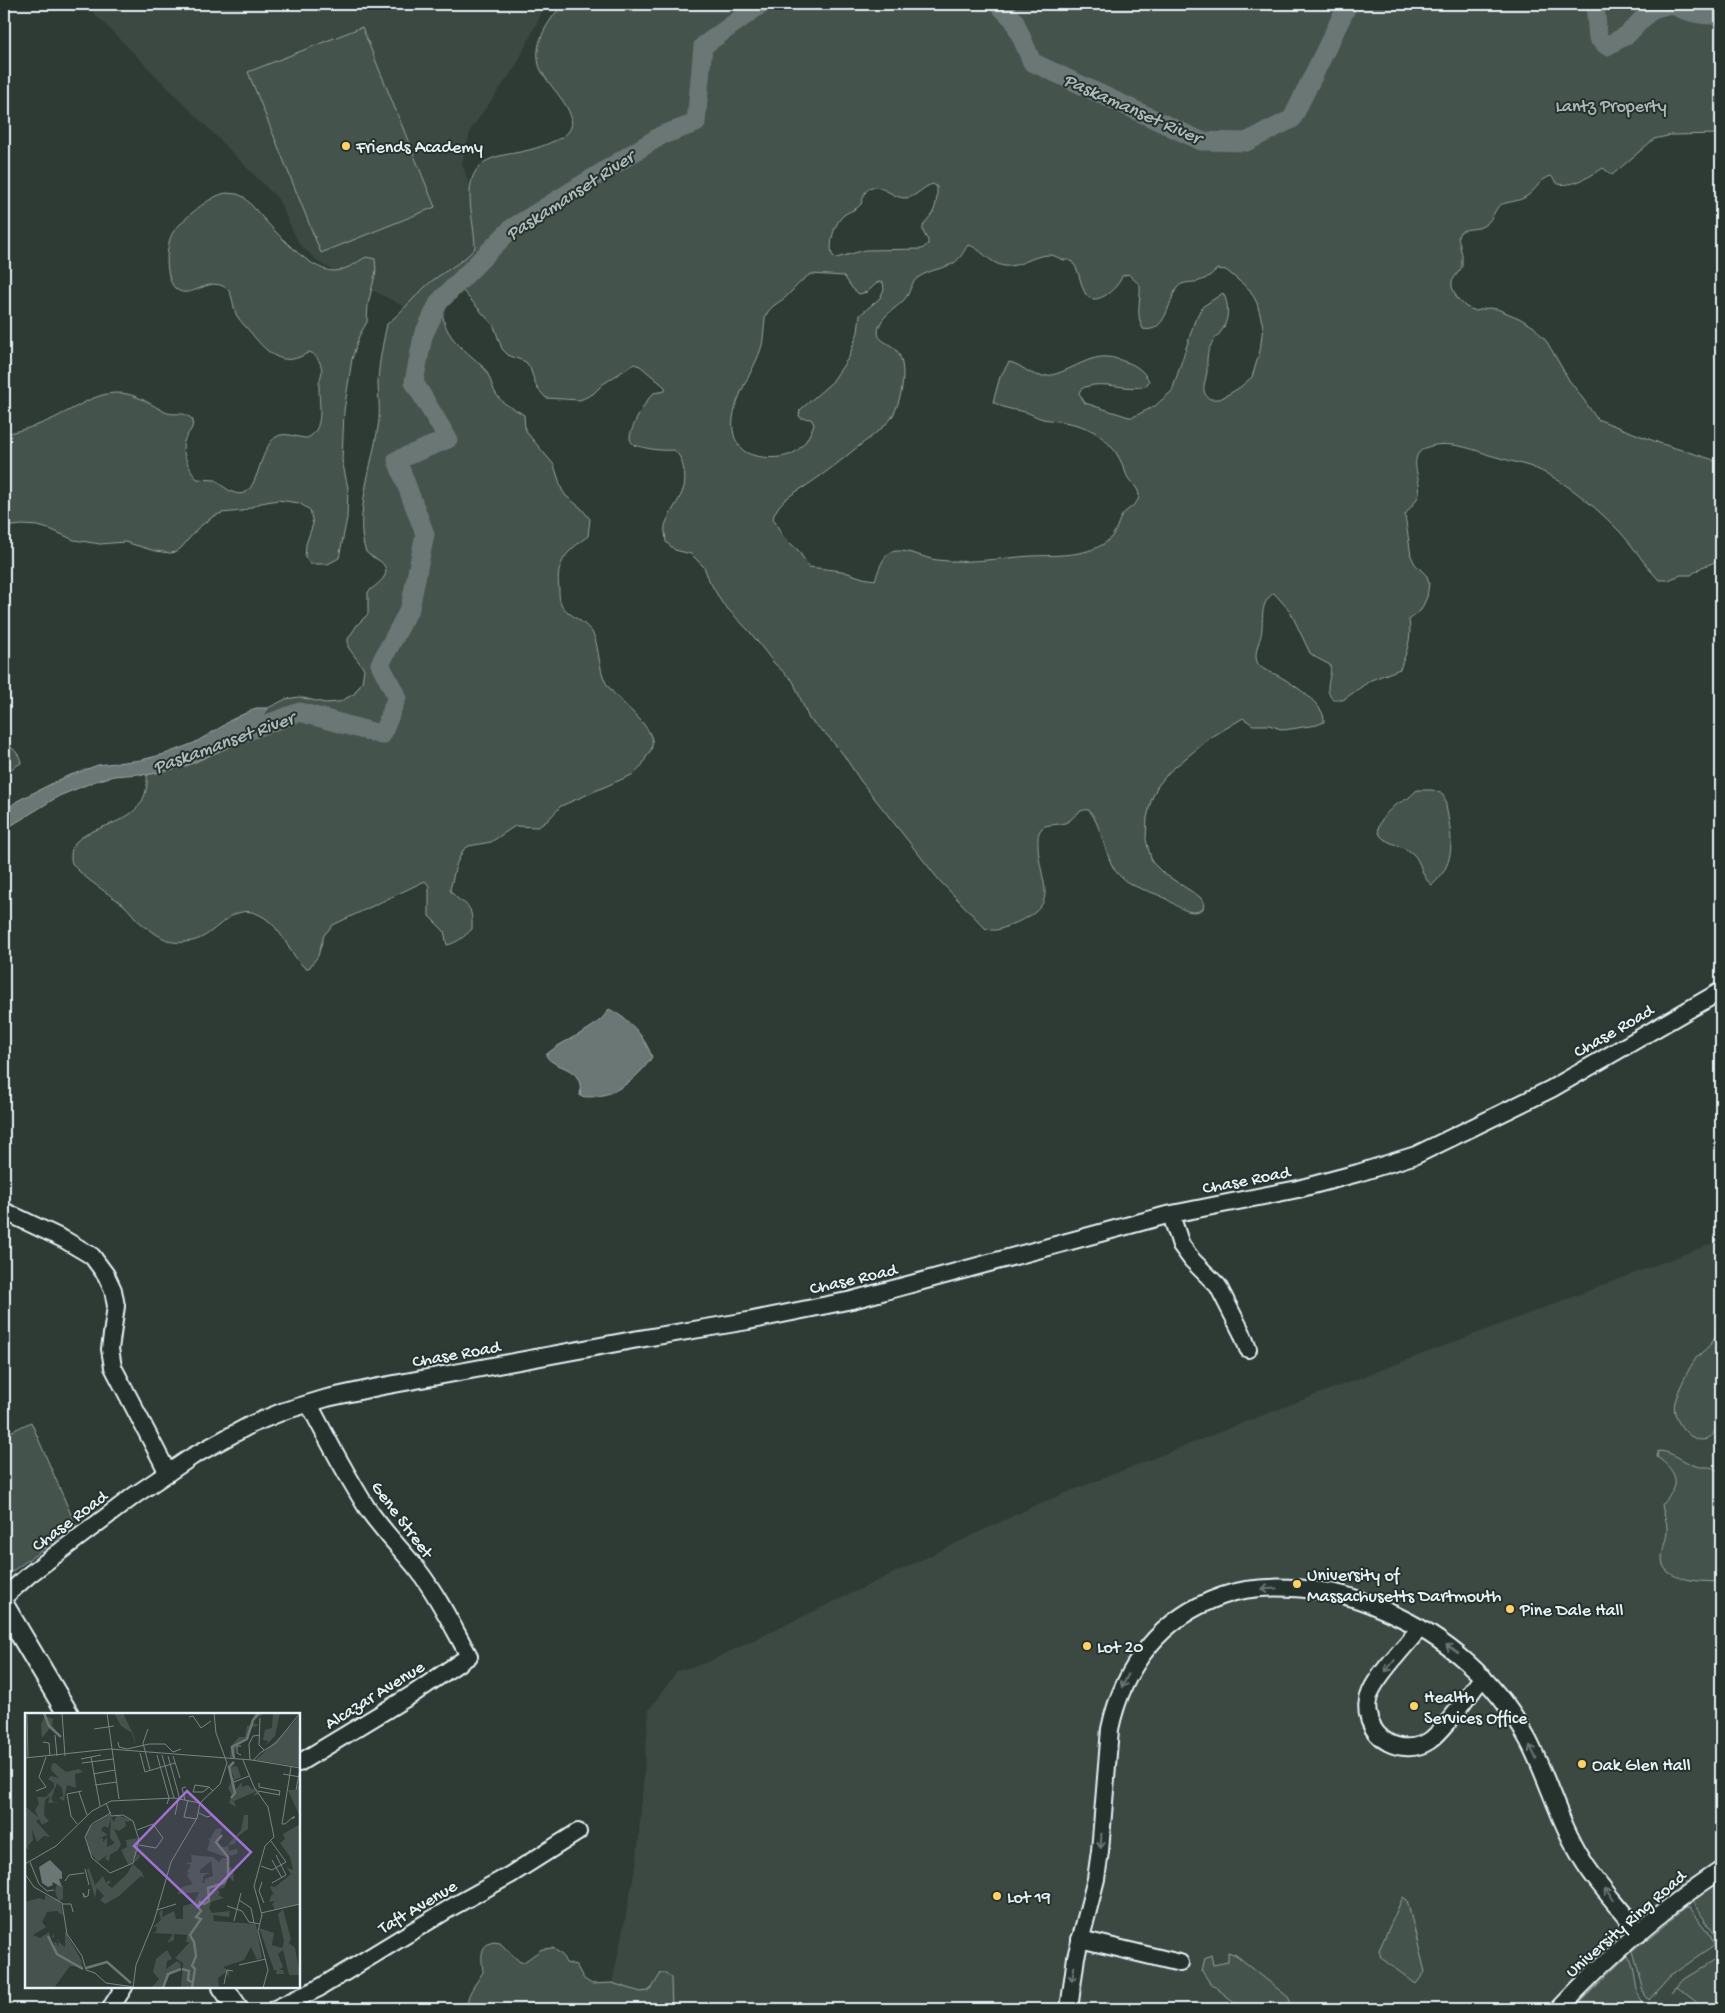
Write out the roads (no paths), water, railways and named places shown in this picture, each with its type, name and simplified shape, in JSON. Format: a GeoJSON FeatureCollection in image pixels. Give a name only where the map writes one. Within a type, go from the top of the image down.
{"type":"FeatureCollection","features":[{"type":"Feature","properties":{"kind":"main road"},"geometry":{"type":"LineString","coordinates":[[4,1606],[67,1713]]}},
{"type":"Feature","properties":{"kind":"main road"},"geometry":{"type":"LineString","coordinates":[[224,1988],[238,2009]]}},
{"type":"Feature","properties":{"kind":"street","name":"Chase Road"},"geometry":{"type":"LineString","coordinates":[[4,1597],[91,1528],[168,1473],[193,1456],[257,1422],[310,1404],[378,1387],[748,1321],[852,1300],[1171,1215],[1298,1189],[1358,1174],[1416,1155],[1551,1089],[1721,991]]}},
{"type":"Feature","properties":{"kind":"street"},"geometry":{"type":"LineString","coordinates":[[4,1211],[65,1240],[92,1256],[106,1275],[113,1290],[116,1306],[110,1349],[113,1367],[168,1473]]}},
{"type":"Feature","properties":{"kind":"street"},"geometry":{"type":"LineString","coordinates":[[1171,1215],[1175,1232],[1181,1245],[1187,1255],[1218,1286],[1248,1349]]}},
{"type":"Feature","properties":{"kind":"street","name":"Gene Street"},"geometry":{"type":"LineString","coordinates":[[310,1404],[337,1456],[368,1509],[393,1543],[418,1571],[439,1602],[469,1656]]}},
{"type":"Feature","properties":{"kind":"street"},"geometry":{"type":"LineString","coordinates":[[1069,2009],[1071,1981],[1096,1879],[1100,1852],[1110,1729],[1114,1709],[1125,1680],[1140,1656],[1162,1631],[1188,1611],[1230,1593],[1266,1588],[1304,1588],[1340,1594],[1360,1600],[1420,1628],[1459,1654],[1483,1677],[1508,1707],[1527,1738],[1582,1859],[1639,1933]]}},
{"type":"Feature","properties":{"kind":"street"},"geometry":{"type":"LineString","coordinates":[[1420,1628],[1370,1692],[1367,1706],[1369,1721],[1382,1738],[1402,1747],[1416,1746],[1430,1740],[1483,1677]]}},
{"type":"Feature","properties":{"kind":"street","name":"Alcazar Avenue"},"geometry":{"type":"LineString","coordinates":[[300,1762],[413,1694],[469,1656]]}},
{"type":"Feature","properties":{"kind":"street","name":"Taft Avenue"},"geometry":{"type":"LineString","coordinates":[[275,2009],[319,1988],[452,1907],[510,1875],[578,1832]]}},
{"type":"Feature","properties":{"kind":"street","name":"University Ring Road"},"geometry":{"type":"LineString","coordinates":[[1559,2009],[1607,1960],[1680,1899],[1721,1870]]}},
{"type":"Feature","properties":{"kind":"street"},"geometry":{"type":"LineString","coordinates":[[1080,1940],[1180,1963]]}},
{"type":"Feature","properties":{"kind":"street"},"geometry":{"type":"LineString","coordinates":[[110,2009],[123,1988]]}},
{"type":"Feature","properties":{"kind":"water"},"geometry":{"type":"Polygon","coordinates":[[[256,708],[268,708],[255,727],[229,747],[186,766],[147,775],[114,776],[96,781],[59,796],[4,830],[4,812],[17,801],[65,777],[98,765],[141,760],[165,754],[194,743],[229,721],[256,708]]]}},
{"type":"Feature","properties":{"kind":"water"},"geometry":{"type":"Polygon","coordinates":[[[609,1009],[635,1028],[645,1042],[652,1057],[631,1081],[622,1087],[602,1096],[580,1096],[578,1078],[567,1069],[549,1060],[546,1055],[562,1043],[588,1029],[603,1017],[609,1009]]]}},
{"type":"Feature","properties":{"kind":"waterway","name":"Paskamanset River"},"geometry":{"type":"LineString","coordinates":[[231,737],[300,712],[382,735],[397,697],[380,664],[410,608],[425,534],[397,460],[448,439],[414,382],[423,336],[439,302],[512,228],[662,135],[696,123],[703,46],[761,4]]}},
{"type":"Feature","properties":{"kind":"waterway","name":"Paskamanset River"},"geometry":{"type":"LineString","coordinates":[[998,4],[1014,20],[1032,62],[1201,141],[1246,142],[1292,119],[1348,4]]}},
{"type":"Feature","properties":{"kind":"waterway","name":"Paskamanset River"},"geometry":{"type":"LineString","coordinates":[[1595,4],[1598,38],[1607,46],[1627,35],[1652,9],[1670,4]]}},
{"type":"Feature","properties":{"kind":"waterway","name":"Paskamanset River"},"geometry":{"type":"LineString","coordinates":[[1671,4],[1695,13],[1721,15]]}},
{"type":"Feature","properties":{"kind":"place","name":"Friends Academy"},"geometry":{"type":"Point","coordinates":[346,146]}},
{"type":"Feature","properties":{"kind":"place","name":"University of Massachusetts Dartmouth"},"geometry":{"type":"Point","coordinates":[1297,1584]}},
{"type":"Feature","properties":{"kind":"place","name":"Pine Dale Hall"},"geometry":{"type":"Point","coordinates":[1510,1609]}},
{"type":"Feature","properties":{"kind":"place","name":"Lot 20"},"geometry":{"type":"Point","coordinates":[1087,1646]}},
{"type":"Feature","properties":{"kind":"place","name":"Health Services Office"},"geometry":{"type":"Point","coordinates":[1414,1706]}},
{"type":"Feature","properties":{"kind":"place","name":"Oak Glen Hall"},"geometry":{"type":"Point","coordinates":[1582,1764]}},
{"type":"Feature","properties":{"kind":"place","name":"Lot 19"},"geometry":{"type":"Point","coordinates":[997,1896]}},
{"type":"Feature","properties":{"kind":"park label","name":"Lantz Property"},"geometry":{"type":"Point","coordinates":[1611,105]}}]}
